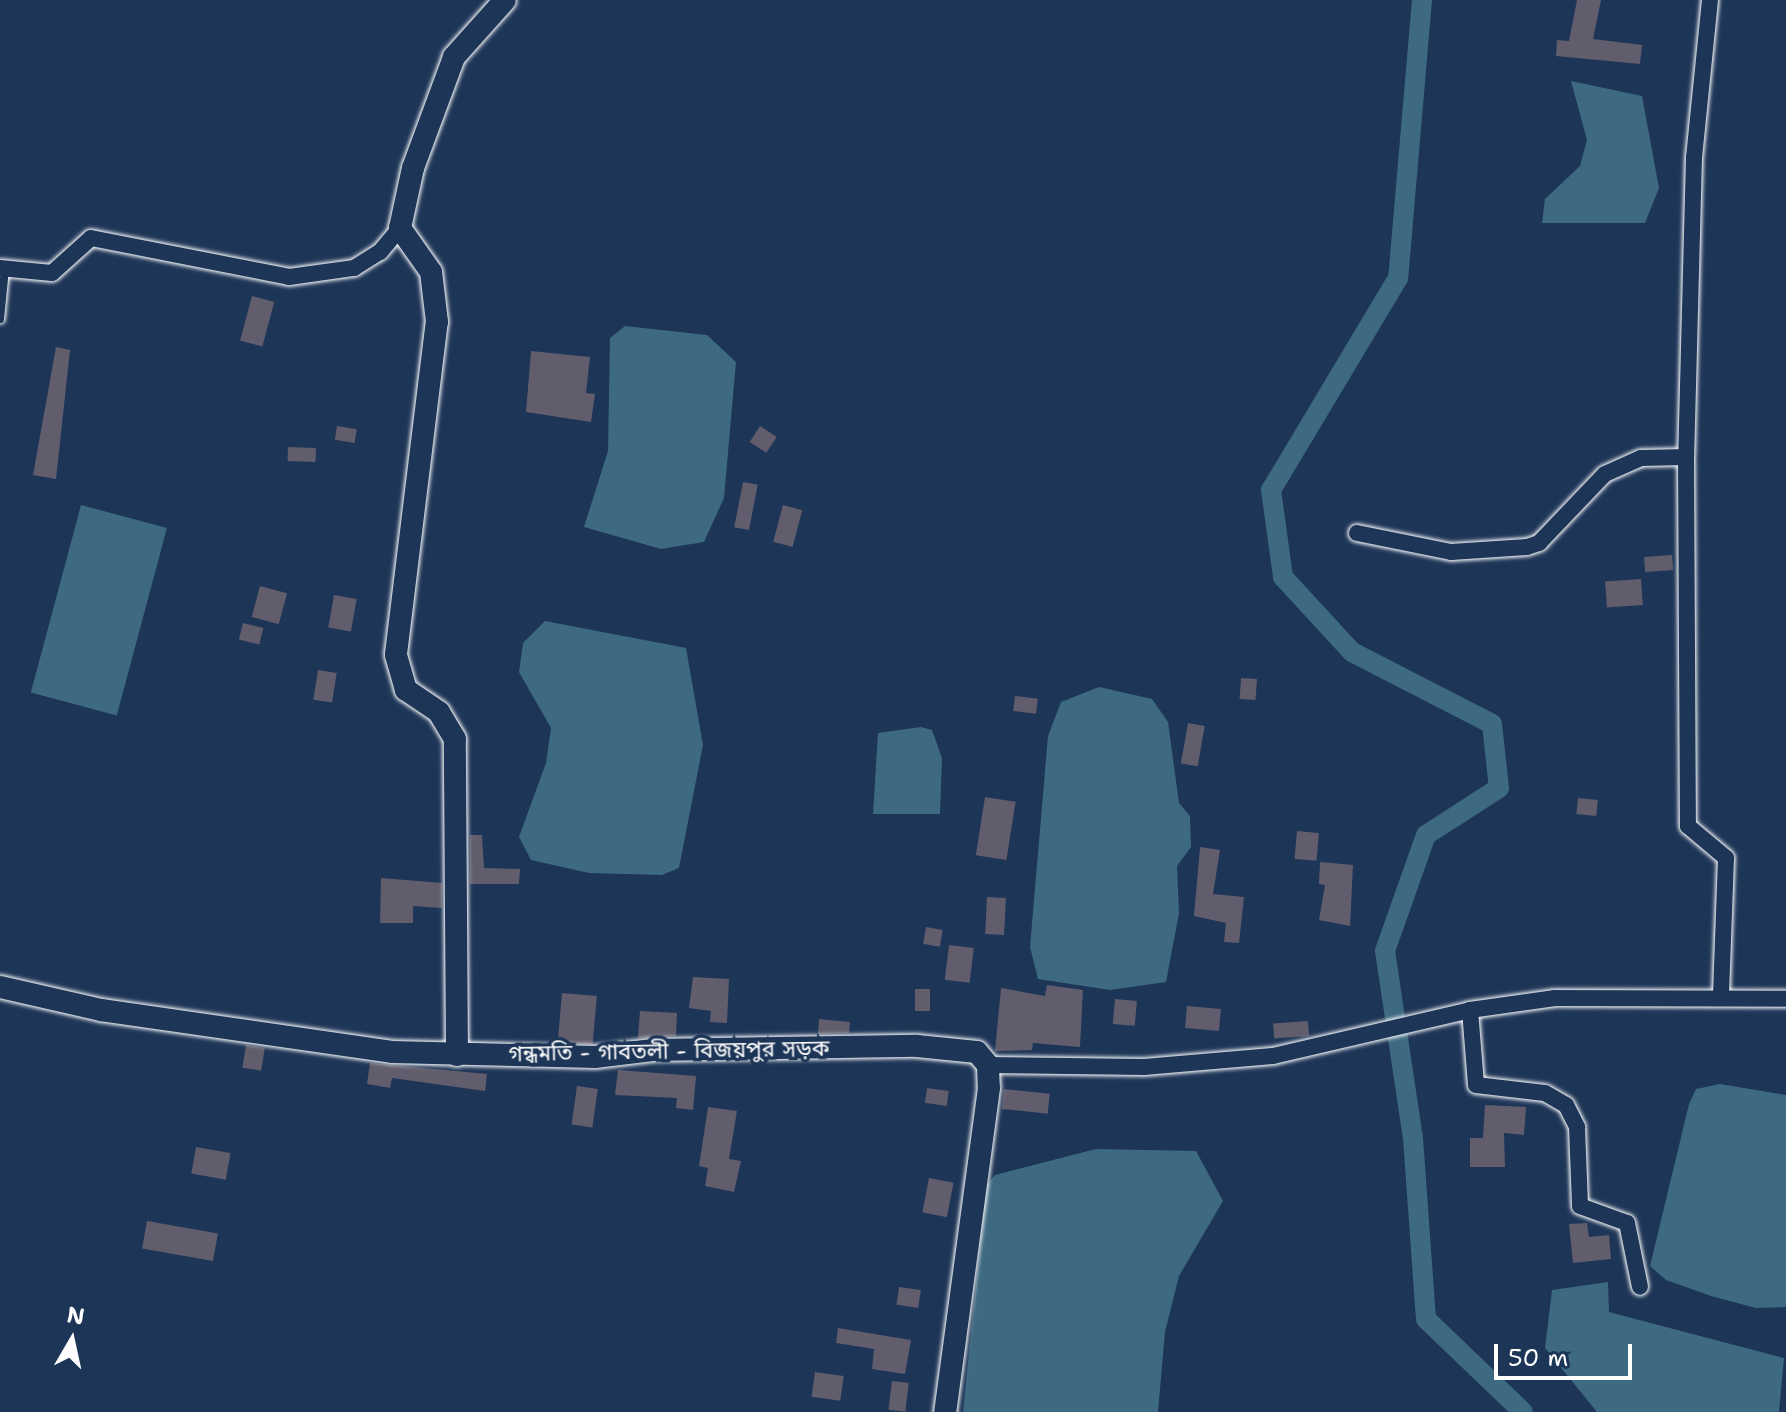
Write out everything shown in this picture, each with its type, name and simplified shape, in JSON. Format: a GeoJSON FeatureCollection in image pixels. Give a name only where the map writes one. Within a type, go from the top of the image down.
{"type":"FeatureCollection","features":[{"type":"Feature","properties":{"kind":"main road"},"geometry":{"type":"LineString","coordinates":[[457,1055],[455,739],[445,718],[406,690],[396,654],[437,322],[431,272],[400,228],[413,168],[454,57],[505,0]]}},
{"type":"Feature","properties":{"kind":"main road","name":"গন্ধমতি - গাবতলী - বিজয়পুর সড়ক"},"geometry":{"type":"LineString","coordinates":[[0,987],[216,1029],[457,1055],[917,1046],[977,1052],[988,1065]]}},
{"type":"Feature","properties":{"kind":"main road"},"geometry":{"type":"LineString","coordinates":[[945,1412],[988,1065]]}},
{"type":"Feature","properties":{"kind":"street"},"geometry":{"type":"LineString","coordinates":[[1710,0],[1694,157],[1686,457],[1688,826],[1726,858],[1721,997]]}},
{"type":"Feature","properties":{"kind":"street"},"geometry":{"type":"LineString","coordinates":[[3,268],[52,273],[91,238],[289,277],[354,268],[380,252],[400,228]]}},
{"type":"Feature","properties":{"kind":"street"},"geometry":{"type":"LineString","coordinates":[[1357,533],[1451,552],[1527,547],[1539,543],[1605,474],[1641,458],[1686,457]]}},
{"type":"Feature","properties":{"kind":"street"},"geometry":{"type":"LineString","coordinates":[[988,1065],[1144,1067],[1273,1056],[1470,1010],[1555,998],[1786,999]]}},
{"type":"Feature","properties":{"kind":"street"},"geometry":{"type":"LineString","coordinates":[[1470,1010],[1476,1085],[1545,1093],[1566,1105],[1577,1127],[1580,1206],[1627,1223],[1640,1287]]}},
{"type":"Feature","properties":{"kind":"lane"},"geometry":{"type":"LineString","coordinates":[[0,319],[3,268]]}},
{"type":"Feature","properties":{"kind":"water"},"geometry":{"type":"Polygon","coordinates":[[[1571,81],[1642,96],[1659,188],[1645,223],[1542,223],[1545,199],[1580,166],[1587,140],[1571,81]]]}},
{"type":"Feature","properties":{"kind":"water"},"geometry":{"type":"Polygon","coordinates":[[[625,326],[707,335],[736,362],[724,498],[704,542],[661,549],[584,527],[608,451],[610,338],[625,326]]]}},
{"type":"Feature","properties":{"kind":"water"},"geometry":{"type":"Polygon","coordinates":[[[81,505],[167,528],[117,715],[31,692],[81,505]]]}},
{"type":"Feature","properties":{"kind":"water"},"geometry":{"type":"Polygon","coordinates":[[[545,621],[686,648],[703,745],[679,868],[662,875],[589,873],[531,860],[519,837],[546,763],[551,728],[519,672],[523,643],[545,621]]]}},
{"type":"Feature","properties":{"kind":"water"},"geometry":{"type":"Polygon","coordinates":[[[1099,687],[1152,699],[1168,722],[1179,803],[1190,816],[1191,847],[1177,866],[1179,913],[1166,982],[1110,990],[1038,979],[1030,947],[1048,736],[1061,702],[1099,687]]]}},
{"type":"Feature","properties":{"kind":"water"},"geometry":{"type":"Polygon","coordinates":[[[921,727],[932,730],[942,758],[940,814],[873,814],[878,733],[921,727]]]}},
{"type":"Feature","properties":{"kind":"water"},"geometry":{"type":"Polygon","coordinates":[[[1720,1084],[1786,1095],[1786,1307],[1756,1308],[1711,1296],[1666,1280],[1650,1266],[1689,1104],[1696,1089],[1720,1084]]]}},
{"type":"Feature","properties":{"kind":"water"},"geometry":{"type":"Polygon","coordinates":[[[1096,1149],[1196,1151],[1223,1201],[1179,1276],[1165,1332],[1158,1412],[963,1412],[986,1186],[995,1175],[1096,1149]]]}},
{"type":"Feature","properties":{"kind":"water"},"geometry":{"type":"Polygon","coordinates":[[[1608,1282],[1609,1312],[1784,1358],[1779,1412],[1597,1412],[1545,1348],[1552,1290],[1608,1282]]]}},
{"type":"Feature","properties":{"kind":"building"},"geometry":{"type":"Polygon","coordinates":[[[1577,0],[1601,0],[1593,39],[1642,45],[1640,64],[1556,56],[1557,40],[1569,41],[1577,0]]]}},
{"type":"Feature","properties":{"kind":"building"},"geometry":{"type":"Polygon","coordinates":[[[252,296],[274,302],[262,346],[240,340],[252,296]]]}},
{"type":"Feature","properties":{"kind":"building"},"geometry":{"type":"Polygon","coordinates":[[[56,347],[70,350],[56,479],[33,475],[56,347]]]}},
{"type":"Feature","properties":{"kind":"building"},"geometry":{"type":"Polygon","coordinates":[[[531,351],[590,357],[586,393],[595,394],[591,422],[526,412],[531,351]]]}},
{"type":"Feature","properties":{"kind":"building"},"geometry":{"type":"Polygon","coordinates":[[[337,426],[357,429],[355,443],[335,440],[337,426]]]}},
{"type":"Feature","properties":{"kind":"building"},"geometry":{"type":"Polygon","coordinates":[[[760,426],[777,437],[766,453],[750,442],[760,426]]]}},
{"type":"Feature","properties":{"kind":"building"},"geometry":{"type":"Polygon","coordinates":[[[288,447],[316,448],[315,462],[288,461],[288,447]]]}},
{"type":"Feature","properties":{"kind":"building"},"geometry":{"type":"Polygon","coordinates":[[[743,482],[758,485],[749,530],[734,527],[743,482]]]}},
{"type":"Feature","properties":{"kind":"building"},"geometry":{"type":"Polygon","coordinates":[[[783,505],[802,510],[792,547],[773,542],[783,505]]]}},
{"type":"Feature","properties":{"kind":"building"},"geometry":{"type":"Polygon","coordinates":[[[1672,555],[1673,570],[1645,572],[1644,557],[1672,555]]]}},
{"type":"Feature","properties":{"kind":"building"},"geometry":{"type":"Polygon","coordinates":[[[1641,579],[1643,605],[1607,607],[1605,582],[1641,579]]]}},
{"type":"Feature","properties":{"kind":"building"},"geometry":{"type":"Polygon","coordinates":[[[260,586],[287,593],[279,624],[252,617],[260,586]]]}},
{"type":"Feature","properties":{"kind":"building"},"geometry":{"type":"Polygon","coordinates":[[[334,595],[357,599],[351,631],[328,627],[334,595]]]}},
{"type":"Feature","properties":{"kind":"building"},"geometry":{"type":"Polygon","coordinates":[[[243,623],[263,628],[259,645],[239,639],[243,623]]]}},
{"type":"Feature","properties":{"kind":"building"},"geometry":{"type":"Polygon","coordinates":[[[318,670],[337,673],[332,703],[313,700],[318,670]]]}},
{"type":"Feature","properties":{"kind":"building"},"geometry":{"type":"Polygon","coordinates":[[[1241,678],[1257,679],[1255,700],[1240,699],[1241,678]]]}},
{"type":"Feature","properties":{"kind":"building"},"geometry":{"type":"Polygon","coordinates":[[[1015,696],[1038,699],[1036,714],[1013,711],[1015,696]]]}},
{"type":"Feature","properties":{"kind":"building"},"geometry":{"type":"Polygon","coordinates":[[[1188,723],[1205,726],[1198,766],[1181,763],[1188,723]]]}},
{"type":"Feature","properties":{"kind":"building"},"geometry":{"type":"Polygon","coordinates":[[[985,797],[1016,802],[1006,860],[976,855],[985,797]]]}},
{"type":"Feature","properties":{"kind":"building"},"geometry":{"type":"Polygon","coordinates":[[[1578,798],[1598,800],[1596,816],[1576,814],[1578,798]]]}},
{"type":"Feature","properties":{"kind":"building"},"geometry":{"type":"Polygon","coordinates":[[[1297,831],[1319,833],[1316,861],[1295,859],[1297,831]]]}},
{"type":"Feature","properties":{"kind":"building"},"geometry":{"type":"Polygon","coordinates":[[[470,835],[482,835],[484,868],[520,869],[519,884],[470,884],[470,835]]]}},
{"type":"Feature","properties":{"kind":"building"},"geometry":{"type":"Polygon","coordinates":[[[1200,847],[1220,850],[1213,894],[1244,897],[1239,943],[1224,942],[1226,923],[1194,916],[1200,847]]]}},
{"type":"Feature","properties":{"kind":"building"},"geometry":{"type":"Polygon","coordinates":[[[1320,862],[1353,865],[1350,926],[1319,920],[1325,885],[1319,884],[1320,862]]]}},
{"type":"Feature","properties":{"kind":"building"},"geometry":{"type":"Polygon","coordinates":[[[381,878],[442,883],[442,908],[413,906],[413,923],[380,923],[381,878]]]}},
{"type":"Feature","properties":{"kind":"building"},"geometry":{"type":"Polygon","coordinates":[[[987,897],[1006,898],[1004,935],[985,934],[987,897]]]}},
{"type":"Feature","properties":{"kind":"building"},"geometry":{"type":"Polygon","coordinates":[[[926,927],[943,930],[940,947],[923,944],[926,927]]]}},
{"type":"Feature","properties":{"kind":"building"},"geometry":{"type":"Polygon","coordinates":[[[949,945],[974,948],[970,983],[945,980],[949,945]]]}},
{"type":"Feature","properties":{"kind":"building"},"geometry":{"type":"Polygon","coordinates":[[[693,977],[729,979],[727,1023],[710,1022],[711,1011],[689,1008],[693,977]]]}},
{"type":"Feature","properties":{"kind":"building"},"geometry":{"type":"Polygon","coordinates":[[[1047,985],[1083,990],[1080,1047],[1033,1043],[1032,1050],[995,1051],[1001,988],[1045,996],[1047,985]]]}},
{"type":"Feature","properties":{"kind":"building"},"geometry":{"type":"Polygon","coordinates":[[[915,989],[930,989],[930,1011],[915,1011],[915,989]]]}},
{"type":"Feature","properties":{"kind":"building"},"geometry":{"type":"Polygon","coordinates":[[[562,993],[597,996],[593,1045],[558,1042],[562,993]]]}},
{"type":"Feature","properties":{"kind":"building"},"geometry":{"type":"Polygon","coordinates":[[[1115,999],[1137,1001],[1135,1026],[1113,1024],[1115,999]]]}},
{"type":"Feature","properties":{"kind":"building"},"geometry":{"type":"Polygon","coordinates":[[[1187,1006],[1221,1009],[1219,1031],[1185,1028],[1187,1006]]]}},
{"type":"Feature","properties":{"kind":"building"},"geometry":{"type":"Polygon","coordinates":[[[640,1011],[677,1013],[676,1036],[638,1038],[640,1011]]]}},
{"type":"Feature","properties":{"kind":"building"},"geometry":{"type":"Polygon","coordinates":[[[819,1019],[850,1022],[849,1033],[818,1034],[819,1019]]]}},
{"type":"Feature","properties":{"kind":"building"},"geometry":{"type":"Polygon","coordinates":[[[1308,1021],[1309,1036],[1274,1038],[1273,1023],[1308,1021]]]}},
{"type":"Feature","properties":{"kind":"building"},"geometry":{"type":"Polygon","coordinates":[[[246,1045],[265,1048],[261,1071],[242,1068],[246,1045]]]}},
{"type":"Feature","properties":{"kind":"building"},"geometry":{"type":"Polygon","coordinates":[[[370,1063],[487,1074],[485,1091],[392,1078],[390,1088],[367,1084],[370,1063]]]}},
{"type":"Feature","properties":{"kind":"building"},"geometry":{"type":"Polygon","coordinates":[[[618,1070],[696,1076],[693,1110],[676,1108],[677,1098],[615,1095],[618,1070]]]}},
{"type":"Feature","properties":{"kind":"building"},"geometry":{"type":"Polygon","coordinates":[[[577,1086],[598,1089],[592,1128],[572,1125],[577,1086]]]}},
{"type":"Feature","properties":{"kind":"building"},"geometry":{"type":"Polygon","coordinates":[[[927,1088],[949,1091],[947,1106],[925,1103],[927,1088]]]}},
{"type":"Feature","properties":{"kind":"building"},"geometry":{"type":"Polygon","coordinates":[[[1004,1089],[1050,1094],[1048,1114],[1002,1109],[1004,1089]]]}},
{"type":"Feature","properties":{"kind":"building"},"geometry":{"type":"Polygon","coordinates":[[[1485,1105],[1526,1107],[1524,1135],[1504,1133],[1505,1167],[1470,1167],[1470,1138],[1483,1138],[1485,1105]]]}},
{"type":"Feature","properties":{"kind":"building"},"geometry":{"type":"Polygon","coordinates":[[[708,1107],[737,1111],[729,1159],[741,1161],[734,1192],[705,1186],[708,1168],[699,1166],[708,1107]]]}},
{"type":"Feature","properties":{"kind":"building"},"geometry":{"type":"Polygon","coordinates":[[[196,1147],[230,1153],[226,1180],[191,1174],[196,1147]]]}},
{"type":"Feature","properties":{"kind":"building"},"geometry":{"type":"Polygon","coordinates":[[[929,1178],[954,1183],[947,1217],[922,1212],[929,1178]]]}},
{"type":"Feature","properties":{"kind":"building"},"geometry":{"type":"Polygon","coordinates":[[[147,1221],[218,1234],[213,1261],[142,1249],[147,1221]]]}},
{"type":"Feature","properties":{"kind":"building"},"geometry":{"type":"Polygon","coordinates":[[[1587,1223],[1589,1237],[1609,1235],[1611,1259],[1573,1263],[1569,1224],[1587,1223]]]}},
{"type":"Feature","properties":{"kind":"building"},"geometry":{"type":"Polygon","coordinates":[[[899,1287],[921,1290],[918,1308],[896,1305],[899,1287]]]}},
{"type":"Feature","properties":{"kind":"building"},"geometry":{"type":"Polygon","coordinates":[[[838,1328],[911,1340],[905,1374],[872,1369],[874,1349],[836,1343],[838,1328]]]}},
{"type":"Feature","properties":{"kind":"building"},"geometry":{"type":"Polygon","coordinates":[[[815,1372],[844,1376],[840,1401],[812,1397],[815,1372]]]}},
{"type":"Feature","properties":{"kind":"building"},"geometry":{"type":"Polygon","coordinates":[[[892,1381],[909,1383],[905,1412],[888,1410],[892,1381]]]}},
{"type":"Feature","properties":{"kind":"waterway"},"geometry":{"type":"LineString","coordinates":[[1422,0],[1398,278],[1271,490],[1283,577],[1352,652],[1492,724],[1499,788],[1426,835],[1385,951],[1413,1138],[1426,1319],[1523,1412]]}}]}
